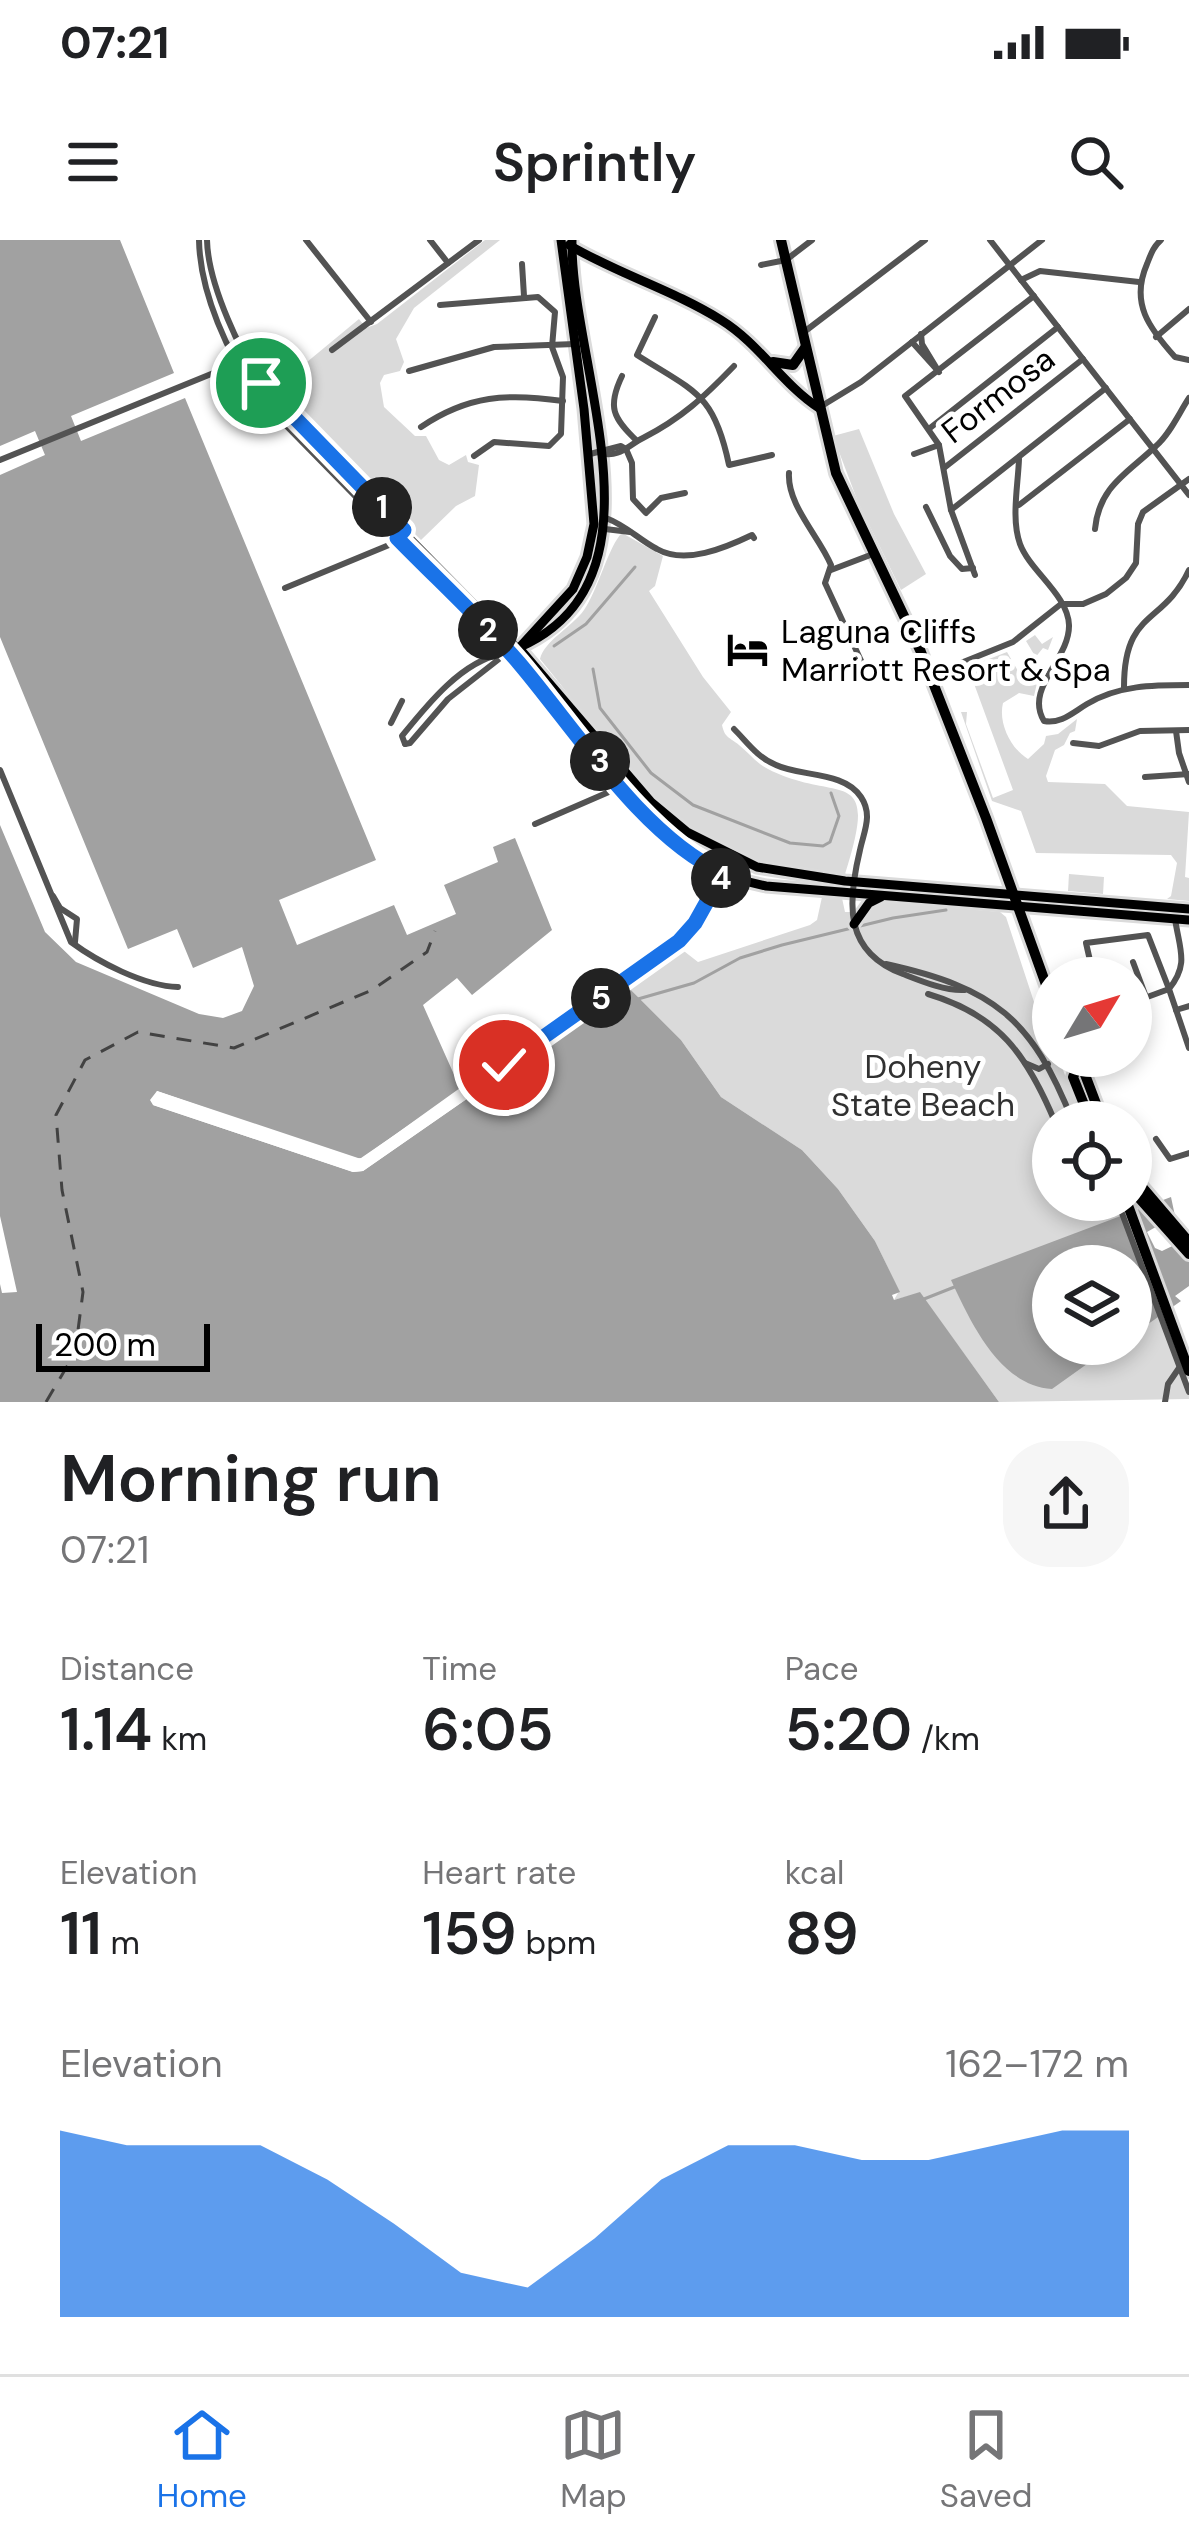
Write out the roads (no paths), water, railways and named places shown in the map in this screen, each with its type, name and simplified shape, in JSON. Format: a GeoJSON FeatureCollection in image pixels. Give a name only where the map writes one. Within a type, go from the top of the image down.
{"type":"FeatureCollection","features":[{"type":"Feature","properties":{"kind":"highway"},"geometry":{"type":"LineString","coordinates":[[781,240],[836,473],[930,676],[1035,957]]}},
{"type":"Feature","properties":{"kind":"highway"},"geometry":{"type":"LineString","coordinates":[[773,362],[796,364],[805,339]]}},
{"type":"Feature","properties":{"kind":"highway"},"geometry":{"type":"LineString","coordinates":[[1152,1217],[1189,1242]]}},
{"type":"Feature","properties":{"kind":"highway"},"geometry":{"type":"LineString","coordinates":[[1137,1221],[1184,1369]]}},
{"type":"Feature","properties":{"kind":"highway"},"geometry":{"type":"LineString","coordinates":[[1151,1221],[1189,1254]]}},
{"type":"Feature","properties":{"kind":"main road"},"geometry":{"type":"LineString","coordinates":[[510,651],[531,646],[557,623],[595,568],[606,524],[565,241]]}},
{"type":"Feature","properties":{"kind":"main road"},"geometry":{"type":"LineString","coordinates":[[565,241],[723,321],[819,408]]}},
{"type":"Feature","properties":{"kind":"main road"},"geometry":{"type":"LineString","coordinates":[[510,651],[573,589],[590,548],[595,454]]}},
{"type":"Feature","properties":{"kind":"main road"},"geometry":{"type":"LineString","coordinates":[[590,548],[595,568]]}},
{"type":"Feature","properties":{"kind":"main road"},"geometry":{"type":"LineString","coordinates":[[510,651],[671,841],[723,873],[766,886],[855,887],[1189,920]]}},
{"type":"Feature","properties":{"kind":"main road"},"geometry":{"type":"LineString","coordinates":[[626,783],[687,832],[731,856],[789,874],[886,895],[1189,909]]}},
{"type":"Feature","properties":{"kind":"main road"},"geometry":{"type":"LineString","coordinates":[[854,924],[868,903],[886,895]]}},
{"type":"Feature","properties":{"kind":"street"},"geometry":{"type":"LineString","coordinates":[[203,240],[210,270],[248,359],[268,392],[404,530],[510,651]]}},
{"type":"Feature","properties":{"kind":"street"},"geometry":{"type":"LineString","coordinates":[[203,240],[202,278],[237,363],[259,398],[510,651]]}},
{"type":"Feature","properties":{"kind":"street"},"geometry":{"type":"LineString","coordinates":[[306,240],[371,322]]}},
{"type":"Feature","properties":{"kind":"street"},"geometry":{"type":"LineString","coordinates":[[430,240],[448,263]]}},
{"type":"Feature","properties":{"kind":"street"},"geometry":{"type":"LineString","coordinates":[[332,350],[479,240]]}},
{"type":"Feature","properties":{"kind":"street"},"geometry":{"type":"LineString","coordinates":[[761,265],[786,260],[812,240]]}},
{"type":"Feature","properties":{"kind":"street"},"geometry":{"type":"LineString","coordinates":[[805,339],[925,240]]}},
{"type":"Feature","properties":{"kind":"street"},"geometry":{"type":"LineString","coordinates":[[990,240],[1185,482],[1189,495]]}},
{"type":"Feature","properties":{"kind":"street"},"geometry":{"type":"LineString","coordinates":[[819,408],[861,382],[1042,240]]}},
{"type":"Feature","properties":{"kind":"street"},"geometry":{"type":"LineString","coordinates":[[1162,240],[1139,282],[1140,310],[1175,357],[1189,360]]}},
{"type":"Feature","properties":{"kind":"street"},"geometry":{"type":"LineString","coordinates":[[522,264],[524,296]]}},
{"type":"Feature","properties":{"kind":"street"},"geometry":{"type":"LineString","coordinates":[[1021,280],[1045,271],[1139,282]]}},
{"type":"Feature","properties":{"kind":"street"},"geometry":{"type":"LineString","coordinates":[[440,305],[524,296],[545,299],[556,322],[553,347],[563,377],[563,428],[557,441],[542,448],[494,442],[474,456]]}},
{"type":"Feature","properties":{"kind":"street"},"geometry":{"type":"LineString","coordinates":[[926,507],[950,556],[962,569],[974,572],[951,510],[939,445],[905,396],[1034,296]]}},
{"type":"Feature","properties":{"kind":"street"},"geometry":{"type":"LineString","coordinates":[[1156,337],[1189,309]]}},
{"type":"Feature","properties":{"kind":"street"},"geometry":{"type":"LineString","coordinates":[[655,317],[637,355],[702,399],[720,422],[729,465],[772,455]]}},
{"type":"Feature","properties":{"kind":"street"},"geometry":{"type":"LineString","coordinates":[[930,428],[1058,327]]}},
{"type":"Feature","properties":{"kind":"street"},"geometry":{"type":"LineString","coordinates":[[921,334],[938,372]]}},
{"type":"Feature","properties":{"kind":"street"},"geometry":{"type":"LineString","coordinates":[[912,342],[938,372]]}},
{"type":"Feature","properties":{"kind":"street"},"geometry":{"type":"LineString","coordinates":[[409,370],[494,347],[579,343]]}},
{"type":"Feature","properties":{"kind":"street"},"geometry":{"type":"LineString","coordinates":[[0,460],[248,359]]}},
{"type":"Feature","properties":{"kind":"street","name":"Formosa"},"geometry":{"type":"LineString","coordinates":[[944,469],[1083,359]]}},
{"type":"Feature","properties":{"kind":"street"},"geometry":{"type":"LineString","coordinates":[[624,451],[673,424],[734,366]]}},
{"type":"Feature","properties":{"kind":"street"},"geometry":{"type":"LineString","coordinates":[[622,376],[612,396],[617,422],[637,441]]}},
{"type":"Feature","properties":{"kind":"street"},"geometry":{"type":"LineString","coordinates":[[951,510],[1106,388]]}},
{"type":"Feature","properties":{"kind":"street"},"geometry":{"type":"LineString","coordinates":[[421,427],[460,404],[495,395],[563,401]]}},
{"type":"Feature","properties":{"kind":"street"},"geometry":{"type":"LineString","coordinates":[[1095,529],[1096,511],[1107,488],[1153,448],[1189,398]]}},
{"type":"Feature","properties":{"kind":"street"},"geometry":{"type":"LineString","coordinates":[[1018,506],[1130,418]]}},
{"type":"Feature","properties":{"kind":"street"},"geometry":{"type":"LineString","coordinates":[[914,454],[939,445]]}},
{"type":"Feature","properties":{"kind":"street"},"geometry":{"type":"LineString","coordinates":[[595,454],[621,446],[631,465],[632,500],[646,514],[661,498],[685,494]]}},
{"type":"Feature","properties":{"kind":"street"},"geometry":{"type":"LineString","coordinates":[[1019,459],[1016,528],[1022,549],[1068,617],[1061,658],[1043,684],[1040,713],[1044,721],[1059,722],[1124,688],[1189,685]]}},
{"type":"Feature","properties":{"kind":"street"},"geometry":{"type":"LineString","coordinates":[[789,473],[788,482],[803,518],[818,536],[832,570]]}},
{"type":"Feature","properties":{"kind":"street"},"geometry":{"type":"LineString","coordinates":[[930,676],[1013,642],[1060,604],[1083,604],[1106,594],[1136,563],[1138,524],[1144,512],[1185,482]]}},
{"type":"Feature","properties":{"kind":"street"},"geometry":{"type":"LineString","coordinates":[[606,524],[634,532],[658,550],[682,556],[754,538]]}},
{"type":"Feature","properties":{"kind":"street"},"geometry":{"type":"LineString","coordinates":[[285,588],[389,545],[404,530]]}},
{"type":"Feature","properties":{"kind":"street"},"geometry":{"type":"LineString","coordinates":[[864,680],[863,665],[825,583],[832,570],[873,554]]}},
{"type":"Feature","properties":{"kind":"street"},"geometry":{"type":"LineString","coordinates":[[1124,688],[1130,639],[1178,591],[1189,570]]}},
{"type":"Feature","properties":{"kind":"street"},"geometry":{"type":"LineString","coordinates":[[510,651],[450,698],[405,744],[402,736],[444,690],[471,667],[510,651]]}},
{"type":"Feature","properties":{"kind":"street"},"geometry":{"type":"LineString","coordinates":[[444,690],[450,698]]}},
{"type":"Feature","properties":{"kind":"street"},"geometry":{"type":"LineString","coordinates":[[391,723],[402,701]]}},
{"type":"Feature","properties":{"kind":"street"},"geometry":{"type":"LineString","coordinates":[[734,729],[773,764],[841,782],[859,794],[867,821],[855,887],[854,924],[863,948],[886,966],[964,990]]}},
{"type":"Feature","properties":{"kind":"street"},"geometry":{"type":"LineString","coordinates":[[1073,743],[1099,746],[1140,731],[1189,730]]}},
{"type":"Feature","properties":{"kind":"street"},"geometry":{"type":"LineString","coordinates":[[1144,777],[1188,777],[1176,731]]}},
{"type":"Feature","properties":{"kind":"street"},"geometry":{"type":"LineString","coordinates":[[0,770],[68,937],[76,946],[165,987],[178,987]]}},
{"type":"Feature","properties":{"kind":"street"},"geometry":{"type":"LineString","coordinates":[[535,824],[626,783]]}},
{"type":"Feature","properties":{"kind":"street"},"geometry":{"type":"LineString","coordinates":[[504,1065],[471,1052],[460,1060],[461,1071],[477,1082],[504,1065],[679,941],[695,923],[731,856]]}},
{"type":"Feature","properties":{"kind":"street"},"geometry":{"type":"LineString","coordinates":[[52,895],[76,919],[76,946]]}},
{"type":"Feature","properties":{"kind":"street"},"geometry":{"type":"LineString","coordinates":[[1152,996],[1169,989],[1184,975],[1187,956],[1175,919]]}},
{"type":"Feature","properties":{"kind":"street"},"geometry":{"type":"LineString","coordinates":[[1089,957],[1085,943],[1148,934],[1188,1045]]}},
{"type":"Feature","properties":{"kind":"street"},"geometry":{"type":"LineString","coordinates":[[886,966],[964,990],[1013,1020],[1032,1044]]}},
{"type":"Feature","properties":{"kind":"street"},"geometry":{"type":"LineString","coordinates":[[928,994],[984,1016],[1003,1033],[1044,1101]]}},
{"type":"Feature","properties":{"kind":"street"},"geometry":{"type":"LineString","coordinates":[[1176,1010],[1189,1006]]}},
{"type":"Feature","properties":{"kind":"street"},"geometry":{"type":"LineString","coordinates":[[1024,1063],[1032,1066]]}},
{"type":"Feature","properties":{"kind":"street"},"geometry":{"type":"LineString","coordinates":[[1035,1082],[1040,1077]]}},
{"type":"Feature","properties":{"kind":"street"},"geometry":{"type":"LineString","coordinates":[[1156,1139],[1171,1159],[1189,1154]]}},
{"type":"Feature","properties":{"kind":"street"},"geometry":{"type":"LineString","coordinates":[[1184,1369],[1189,1392]]}},
{"type":"Feature","properties":{"kind":"street"},"geometry":{"type":"LineString","coordinates":[[1165,1402],[1168,1384],[1184,1369]]}},
{"type":"Feature","properties":{"kind":"waterway"},"geometry":{"type":"LineString","coordinates":[[554,646],[586,624],[635,567]]}},
{"type":"Feature","properties":{"kind":"waterway"},"geometry":{"type":"LineString","coordinates":[[593,669],[600,708],[651,773],[693,805],[790,843],[823,846],[830,842],[839,816],[831,793]]}},
{"type":"Feature","properties":{"kind":"waterway"},"geometry":{"type":"LineString","coordinates":[[638,999],[694,983],[740,958],[782,945],[946,910]]}},
{"type":"Feature","properties":{"kind":"waterway"},"geometry":{"type":"LineString","coordinates":[[924,1299],[957,1286]]}},
{"type":"Feature","properties":{"kind":"place","name":"Laguna Cliffs Marriott Resort & Spa"},"geometry":{"type":"Point","coordinates":[747,650]}},
{"type":"Feature","properties":{"kind":"park label","name":"Doheny State Beach"},"geometry":{"type":"Point","coordinates":[923,1085]}}]}
